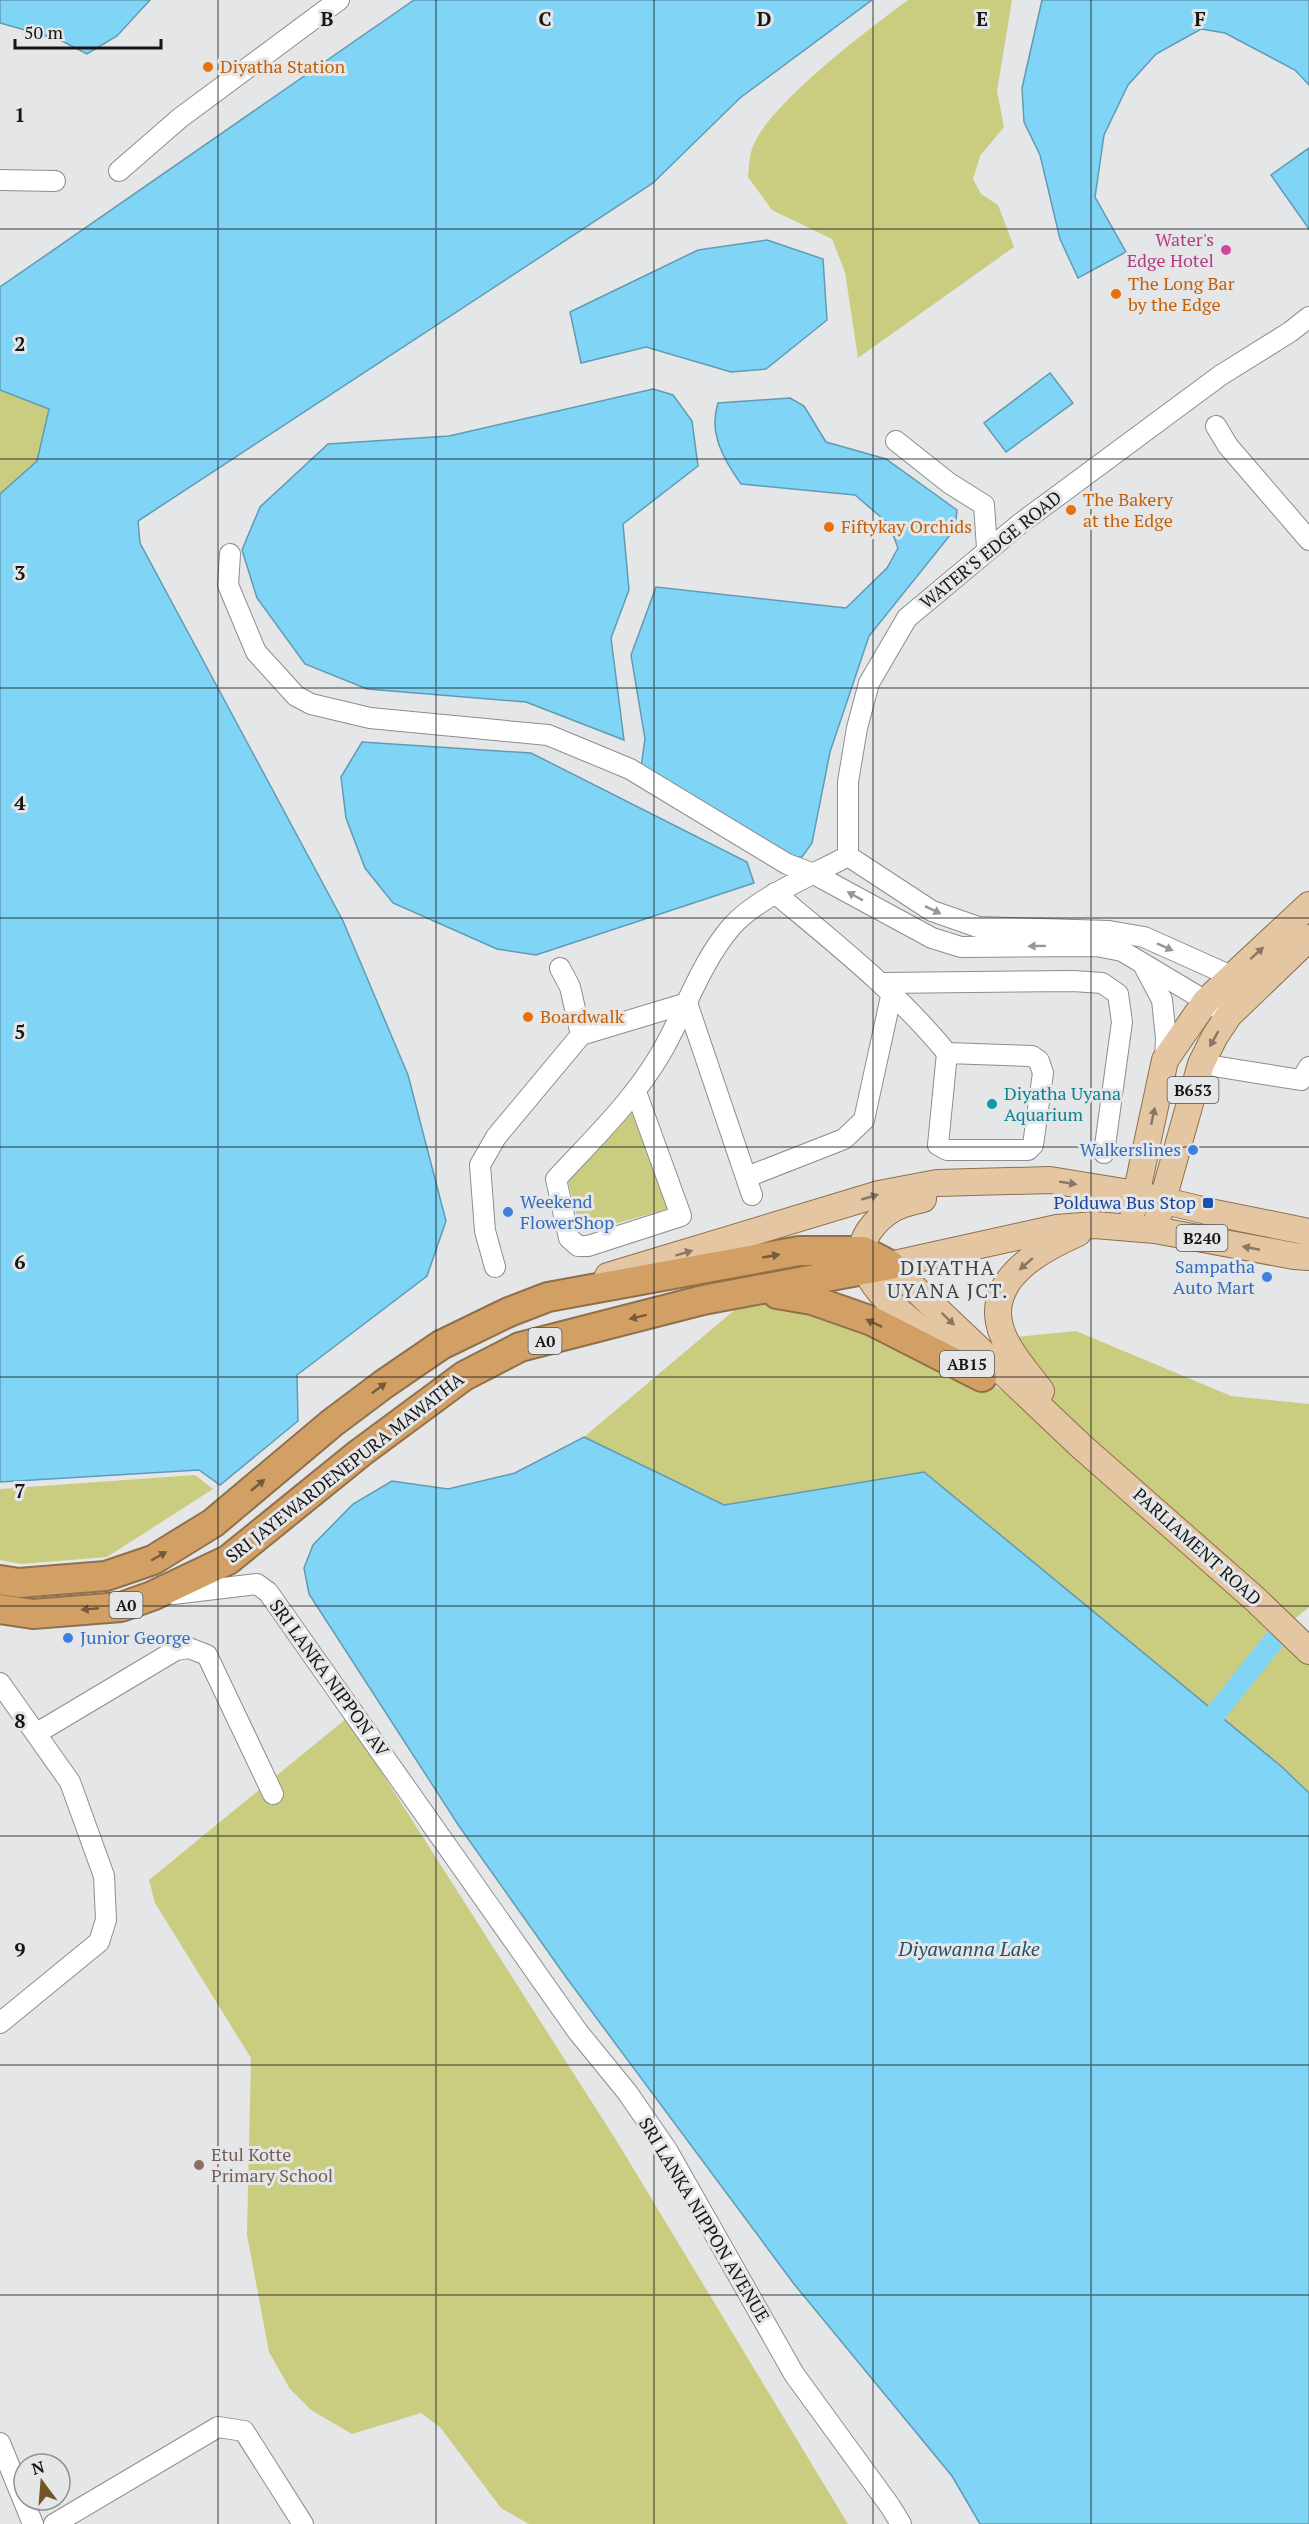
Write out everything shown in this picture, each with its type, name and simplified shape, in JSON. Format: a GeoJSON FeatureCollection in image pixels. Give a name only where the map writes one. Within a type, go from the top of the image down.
{"type":"FeatureCollection","features":[{"type":"Feature","properties":{"kind":"highway","name":"SRI JAYEWARDENEPURA MAWATHA"},"geometry":{"type":"LineString","coordinates":[[0,1580],[19,1583],[106,1576],[153,1560],[213,1523],[332,1423],[441,1345],[509,1312],[548,1297],[799,1251],[872,1262]]}},
{"type":"Feature","properties":{"kind":"highway","name":"SRI JAYEWARDENEPURA MAWATHA"},"geometry":{"type":"LineString","coordinates":[[0,1609],[33,1614],[121,1607],[152,1596],[228,1560],[241,1552],[360,1453],[464,1376],[520,1347],[703,1300],[757,1292],[872,1262]]}},
{"type":"Feature","properties":{"kind":"highway"},"geometry":{"type":"LineString","coordinates":[[757,1292],[831,1305],[872,1321],[982,1377]]}},
{"type":"Feature","properties":{"kind":"main road","name":"B653"},"geometry":{"type":"LineString","coordinates":[[1136,1194],[1165,1060],[1206,1000],[1309,905]]}},
{"type":"Feature","properties":{"kind":"main road","name":"B653"},"geometry":{"type":"LineString","coordinates":[[1162,1200],[1200,1064],[1229,1015],[1309,938]]}},
{"type":"Feature","properties":{"kind":"main road","name":"B240"},"geometry":{"type":"LineString","coordinates":[[1010,1180],[1050,1180],[1136,1194],[1309,1232]]}},
{"type":"Feature","properties":{"kind":"main road"},"geometry":{"type":"LineString","coordinates":[[872,1262],[865,1237],[879,1216],[905,1203],[1010,1180]]}},
{"type":"Feature","properties":{"kind":"main road"},"geometry":{"type":"LineString","coordinates":[[548,1297],[617,1273],[879,1194],[937,1183],[1010,1180]]}},
{"type":"Feature","properties":{"kind":"main road"},"geometry":{"type":"LineString","coordinates":[[1129,1227],[1136,1194]]}},
{"type":"Feature","properties":{"kind":"main road"},"geometry":{"type":"LineString","coordinates":[[1155,1230],[1162,1200]]}},
{"type":"Feature","properties":{"kind":"main road","name":"B240"},"geometry":{"type":"LineString","coordinates":[[872,1262],[1057,1228],[1095,1225],[1155,1230],[1309,1257]]}},
{"type":"Feature","properties":{"kind":"main road"},"geometry":{"type":"LineString","coordinates":[[1081,1446],[1014,1355],[1005,1338],[998,1314],[1004,1288],[1024,1263],[1061,1240],[1095,1225]]}},
{"type":"Feature","properties":{"kind":"main road","name":"PARLIAMENT ROAD"},"geometry":{"type":"LineString","coordinates":[[872,1262],[882,1296],[982,1377],[1081,1446]]}},
{"type":"Feature","properties":{"kind":"main road","name":"PARLIAMENT ROAD"},"geometry":{"type":"LineString","coordinates":[[872,1262],[1256,1599],[1303,1645]]}},
{"type":"Feature","properties":{"kind":"street"},"geometry":{"type":"LineString","coordinates":[[119,171],[180,118],[339,0]]}},
{"type":"Feature","properties":{"kind":"street"},"geometry":{"type":"LineString","coordinates":[[0,180],[55,181]]}},
{"type":"Feature","properties":{"kind":"street","name":"WATER'S EDGE ROAD"},"geometry":{"type":"LineString","coordinates":[[848,856],[848,782],[857,728],[869,683],[907,618],[987,548],[1221,375],[1290,332],[1309,317]]}},
{"type":"Feature","properties":{"kind":"street"},"geometry":{"type":"LineString","coordinates":[[1216,426],[1228,446],[1309,540]]}},
{"type":"Feature","properties":{"kind":"street"},"geometry":{"type":"LineString","coordinates":[[896,441],[949,483],[984,505],[987,548]]}},
{"type":"Feature","properties":{"kind":"street"},"geometry":{"type":"LineString","coordinates":[[230,554],[228,585],[256,652],[296,696],[311,704],[370,718],[548,735],[630,770],[787,864],[814,874],[932,938],[961,947],[1096,946],[1122,951],[1229,1015]]}},
{"type":"Feature","properties":{"kind":"street"},"geometry":{"type":"LineString","coordinates":[[636,1092],[681,1216],[588,1246],[578,1246],[569,1238],[556,1179],[636,1092],[661,1053],[704,969],[733,925],[775,892],[848,856],[932,911],[978,927],[1109,931],[1136,936],[1231,976],[1253,992]]}},
{"type":"Feature","properties":{"kind":"street"},"geometry":{"type":"LineString","coordinates":[[775,892],[887,987],[919,1019],[947,1053],[938,1145],[947,1150],[1028,1150],[1033,1145],[1043,1073],[1039,1061],[1032,1056],[947,1053]]}},
{"type":"Feature","properties":{"kind":"street"},"geometry":{"type":"LineString","coordinates":[[1144,966],[1162,1000],[1166,1038],[1165,1060]]}},
{"type":"Feature","properties":{"kind":"street"},"geometry":{"type":"LineString","coordinates":[[560,968],[570,987],[581,1035]]}},
{"type":"Feature","properties":{"kind":"street"},"geometry":{"type":"LineString","coordinates":[[887,987],[1072,981],[1102,982],[1118,994],[1122,1022],[1104,1153]]}},
{"type":"Feature","properties":{"kind":"street"},"geometry":{"type":"LineString","coordinates":[[687,1003],[749,1186],[844,1139],[864,1120],[887,987]]}},
{"type":"Feature","properties":{"kind":"street"},"geometry":{"type":"LineString","coordinates":[[495,1267],[485,1232],[480,1165],[496,1137],[581,1035],[687,1003]]}},
{"type":"Feature","properties":{"kind":"street"},"geometry":{"type":"LineString","coordinates":[[1200,1064],[1301,1080],[1309,1067]]}},
{"type":"Feature","properties":{"kind":"street","name":"SRI LANKA NIPPON AV"},"geometry":{"type":"LineString","coordinates":[[152,1596],[256,1584],[268,1592],[397,1772]]}},
{"type":"Feature","properties":{"kind":"street"},"geometry":{"type":"LineString","coordinates":[[37,1733],[176,1650],[189,1648],[207,1655],[273,1794]]}},
{"type":"Feature","properties":{"kind":"street"},"geometry":{"type":"LineString","coordinates":[[0,1683],[70,1782],[104,1876],[106,1920],[99,1942],[0,2023]]}},
{"type":"Feature","properties":{"kind":"street","name":"SRI LANKA NIPPON AVENUE"},"geometry":{"type":"LineString","coordinates":[[397,1772],[578,2032],[627,2092],[667,2150],[794,2374],[901,2524]]}},
{"type":"Feature","properties":{"kind":"street"},"geometry":{"type":"LineString","coordinates":[[54,2524],[218,2427],[244,2431],[303,2524]]}},
{"type":"Feature","properties":{"kind":"street"},"geometry":{"type":"LineString","coordinates":[[0,2443],[33,2524]]}},
{"type":"Feature","properties":{"kind":"green space"},"geometry":{"type":"Polygon","coordinates":[[[908,0],[1012,0],[997,91],[1004,127],[980,156],[973,179],[981,194],[998,205],[1014,247],[858,358],[845,272],[832,239],[772,210],[748,177],[750,159],[752,149],[761,132],[797,91],[845,48],[908,0]]]}},
{"type":"Feature","properties":{"kind":"green space"},"geometry":{"type":"Polygon","coordinates":[[[0,390],[49,409],[37,461],[0,494],[0,390]]]}},
{"type":"Feature","properties":{"kind":"green space"},"geometry":{"type":"Polygon","coordinates":[[[634,1111],[670,1208],[587,1232],[579,1225],[567,1177],[626,1114],[634,1111]]]}},
{"type":"Feature","properties":{"kind":"green space"},"geometry":{"type":"Polygon","coordinates":[[[757,1291],[982,1377],[1079,1444],[1005,1338],[1076,1331],[1231,1396],[1309,1404],[1309,1607],[1284,1628],[1309,1651],[1309,1793],[1282,1767],[924,1472],[724,1505],[584,1437],[757,1291]]]}},
{"type":"Feature","properties":{"kind":"green space"},"geometry":{"type":"Polygon","coordinates":[[[195,1475],[213,1489],[107,1557],[21,1564],[0,1560],[0,1489],[195,1475]]]}},
{"type":"Feature","properties":{"kind":"green space"},"geometry":{"type":"Polygon","coordinates":[[[347,1718],[616,2140],[848,2524],[529,2524],[501,2508],[440,2427],[421,2413],[352,2434],[311,2410],[290,2389],[269,2352],[247,2235],[251,2058],[155,1903],[149,1880],[347,1718]]]}},
{"type":"Feature","properties":{"kind":"water"},"geometry":{"type":"Polygon","coordinates":[[[0,0],[150,0],[117,36],[87,54],[60,40],[0,23],[0,0]]]}},
{"type":"Feature","properties":{"kind":"water"},"geometry":{"type":"Polygon","coordinates":[[[414,0],[872,0],[740,98],[653,183],[138,521],[140,543],[343,921],[408,1075],[446,1221],[427,1276],[297,1375],[298,1421],[220,1485],[199,1470],[0,1482],[0,494],[37,461],[49,409],[0,390],[0,287],[414,0]]]}},
{"type":"Feature","properties":{"kind":"water"},"geometry":{"type":"Polygon","coordinates":[[[1042,0],[1309,0],[1309,85],[1295,70],[1225,33],[1201,29],[1156,54],[1128,85],[1104,135],[1095,197],[1126,252],[1078,278],[1060,239],[1040,155],[1024,122],[1022,88],[1042,0]]]}},
{"type":"Feature","properties":{"kind":"water"},"geometry":{"type":"Polygon","coordinates":[[[1309,148],[1309,229],[1271,175],[1309,148]]]}},
{"type":"Feature","properties":{"kind":"water"},"geometry":{"type":"Polygon","coordinates":[[[767,240],[823,259],[827,320],[766,369],[731,372],[646,347],[581,363],[570,312],[698,250],[767,240]]]}},
{"type":"Feature","properties":{"kind":"water"},"geometry":{"type":"Polygon","coordinates":[[[1050,373],[1073,403],[1006,452],[984,423],[1050,373]]]}},
{"type":"Feature","properties":{"kind":"water"},"geometry":{"type":"Polygon","coordinates":[[[653,389],[673,395],[692,421],[698,466],[623,524],[629,590],[611,638],[624,740],[526,702],[367,689],[305,664],[257,598],[242,550],[260,507],[328,444],[449,436],[653,389]]]}},
{"type":"Feature","properties":{"kind":"water"},"geometry":{"type":"Polygon","coordinates":[[[790,398],[804,406],[826,442],[886,459],[957,510],[955,529],[869,636],[830,752],[812,843],[802,857],[794,857],[641,767],[645,739],[631,655],[656,587],[846,608],[887,568],[898,548],[889,524],[855,495],[741,484],[729,465],[716,435],[715,414],[718,403],[790,398]]]}},
{"type":"Feature","properties":{"kind":"water"},"geometry":{"type":"Polygon","coordinates":[[[362,742],[531,753],[747,862],[754,883],[536,955],[497,949],[393,903],[365,868],[346,818],[341,777],[362,742]]]}},
{"type":"Feature","properties":{"kind":"water","name":"Diyawanna Lake"},"geometry":{"type":"Polygon","coordinates":[[[584,1437],[724,1505],[924,1472],[1282,1767],[1309,1793],[1309,2524],[980,2524],[952,2476],[794,2284],[566,1977],[459,1826],[309,1594],[304,1568],[313,1545],[353,1504],[392,1481],[448,1489],[515,1473],[584,1437]]]}},
{"type":"Feature","properties":{"kind":"waterway"},"geometry":{"type":"LineString","coordinates":[[1216,1713],[1283,1629]]}},
{"type":"Feature","properties":{"kind":"place","name":"Diyatha Station"},"geometry":{"type":"Point","coordinates":[208,67]}},
{"type":"Feature","properties":{"kind":"place","name":"Water's Edge Hotel"},"geometry":{"type":"Point","coordinates":[1226,250]}},
{"type":"Feature","properties":{"kind":"place","name":"The Long Bar by the Edge"},"geometry":{"type":"Point","coordinates":[1116,294]}},
{"type":"Feature","properties":{"kind":"place","name":"The Bakery at the Edge"},"geometry":{"type":"Point","coordinates":[1071,510]}},
{"type":"Feature","properties":{"kind":"place","name":"Fiftykay Orchids"},"geometry":{"type":"Point","coordinates":[829,527]}},
{"type":"Feature","properties":{"kind":"place","name":"Boardwalk"},"geometry":{"type":"Point","coordinates":[528,1017]}},
{"type":"Feature","properties":{"kind":"place","name":"Diyatha Uyana Aquarium"},"geometry":{"type":"Point","coordinates":[992,1104]}},
{"type":"Feature","properties":{"kind":"place","name":"Walkerslines"},"geometry":{"type":"Point","coordinates":[1193,1150]}},
{"type":"Feature","properties":{"kind":"place","name":"Polduwa Bus Stop"},"geometry":{"type":"Point","coordinates":[1208,1203]}},
{"type":"Feature","properties":{"kind":"place","name":"Weekend FlowerShop"},"geometry":{"type":"Point","coordinates":[508,1212]}},
{"type":"Feature","properties":{"kind":"place","name":"Sampatha Auto Mart"},"geometry":{"type":"Point","coordinates":[1267,1277]}},
{"type":"Feature","properties":{"kind":"place","name":"Junior George"},"geometry":{"type":"Point","coordinates":[68,1638]}},
{"type":"Feature","properties":{"kind":"place","name":"Etul Kotte Primary School"},"geometry":{"type":"Point","coordinates":[199,2165]}},
{"type":"Feature","properties":{"kind":"district","name":"DIYATHA UYANA JCT."},"geometry":{"type":"Point","coordinates":[948,1280]}}]}
